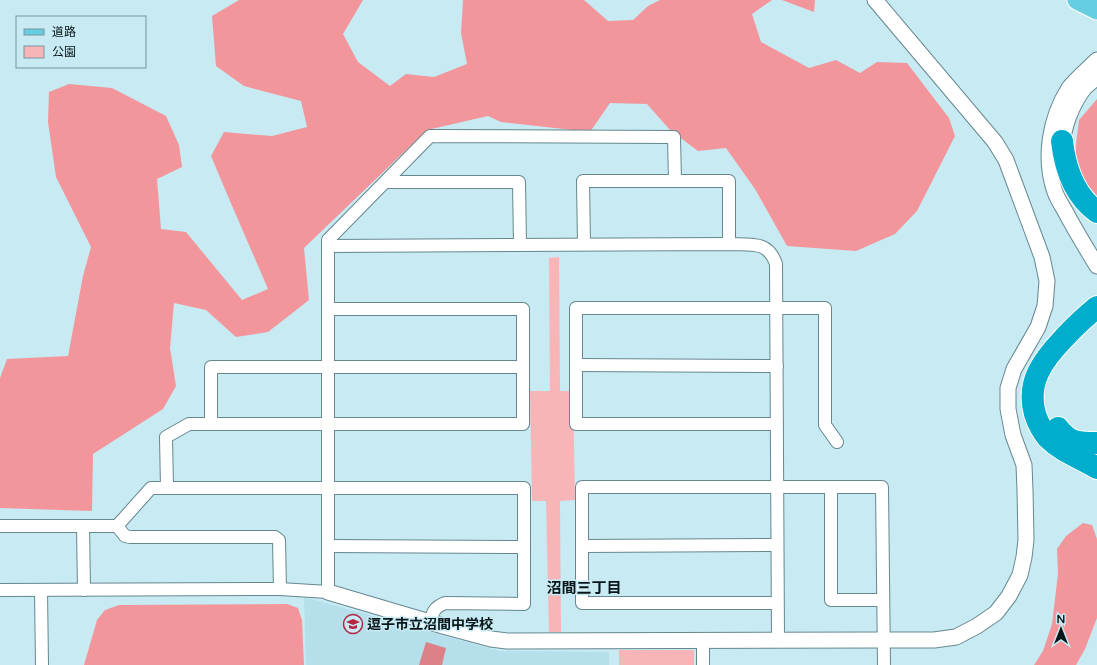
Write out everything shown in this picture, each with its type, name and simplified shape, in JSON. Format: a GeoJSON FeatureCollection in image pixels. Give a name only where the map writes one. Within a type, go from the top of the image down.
{"type":"FeatureCollection","features":[{"type":"Feature","properties":{"kind":"highway"},"geometry":{"type":"LineString","coordinates":[[1062,141],[1066,165],[1075,188],[1088,206],[1097,212]]}},
{"type":"Feature","properties":{"kind":"highway"},"geometry":{"type":"LineString","coordinates":[[1097,307],[1077,324],[1071,338],[1050,373],[1046,384],[1045,395],[1048,415],[1069,439],[1081,443],[1097,443]]}},
{"type":"Feature","properties":{"kind":"highway"},"geometry":{"type":"LineString","coordinates":[[1097,319],[1049,353],[1039,370],[1032,397],[1033,406],[1042,432],[1054,444],[1097,468]]}},
{"type":"Feature","properties":{"kind":"main road"},"geometry":{"type":"LineString","coordinates":[[1077,0],[1097,10]]}},
{"type":"Feature","properties":{"kind":"street"},"geometry":{"type":"LineString","coordinates":[[0,590],[280,590],[328,592],[491,639],[507,641],[934,640],[956,637],[977,626],[996,613],[1009,596],[1020,575],[1024,557],[1026,540],[1024,465],[1013,435],[1008,409],[1008,388],[1014,369],[1038,327],[1045,306],[1047,280],[1042,257],[1006,160],[995,142],[875,0]]}},
{"type":"Feature","properties":{"kind":"street"},"geometry":{"type":"LineString","coordinates":[[1096,66],[1067,121],[1060,153],[1060,169],[1063,188],[1077,217],[1097,249]]}},
{"type":"Feature","properties":{"kind":"street"},"geometry":{"type":"LineString","coordinates":[[1096,66],[1070,88],[1062,102],[1054,119],[1049,154],[1050,170],[1055,192],[1071,224],[1097,266]]}},
{"type":"Feature","properties":{"kind":"street"},"geometry":{"type":"LineString","coordinates":[[328,592],[328,240],[430,136],[674,137],[675,181]]}},
{"type":"Feature","properties":{"kind":"street"},"geometry":{"type":"LineString","coordinates":[[584,244],[584,181],[729,181],[729,244]]}},
{"type":"Feature","properties":{"kind":"street"},"geometry":{"type":"LineString","coordinates":[[386,182],[519,182],[520,245]]}},
{"type":"Feature","properties":{"kind":"street"},"geometry":{"type":"LineString","coordinates":[[328,246],[729,244],[759,245],[766,248],[774,256],[776,264],[778,640]]}},
{"type":"Feature","properties":{"kind":"street"},"geometry":{"type":"LineString","coordinates":[[777,424],[576,424],[576,308],[825,308],[825,426],[837,442]]}},
{"type":"Feature","properties":{"kind":"street"},"geometry":{"type":"LineString","coordinates":[[167,488],[166,438],[189,424],[523,424],[523,309],[328,309]]}},
{"type":"Feature","properties":{"kind":"street"},"geometry":{"type":"LineString","coordinates":[[576,365],[777,366]]}},
{"type":"Feature","properties":{"kind":"street"},"geometry":{"type":"LineString","coordinates":[[211,424],[211,367],[523,367]]}},
{"type":"Feature","properties":{"kind":"street"},"geometry":{"type":"LineString","coordinates":[[777,603],[582,603],[582,487],[882,487],[884,665]]}},
{"type":"Feature","properties":{"kind":"street"},"geometry":{"type":"LineString","coordinates":[[0,526],[117,526],[151,488],[524,488],[524,604],[445,603],[439,605],[433,612],[430,622]]}},
{"type":"Feature","properties":{"kind":"street"},"geometry":{"type":"LineString","coordinates":[[831,488],[831,600],[883,600]]}},
{"type":"Feature","properties":{"kind":"street"},"geometry":{"type":"LineString","coordinates":[[84,526],[84,590]]}},
{"type":"Feature","properties":{"kind":"street"},"geometry":{"type":"LineString","coordinates":[[117,526],[125,536],[130,537],[275,537],[279,540],[280,590]]}},
{"type":"Feature","properties":{"kind":"street"},"geometry":{"type":"LineString","coordinates":[[582,546],[777,545]]}},
{"type":"Feature","properties":{"kind":"street"},"geometry":{"type":"LineString","coordinates":[[328,546],[524,547]]}},
{"type":"Feature","properties":{"kind":"street"},"geometry":{"type":"LineString","coordinates":[[41,590],[42,665]]}},
{"type":"Feature","properties":{"kind":"street"},"geometry":{"type":"LineString","coordinates":[[703,640],[703,665]]}},
{"type":"Feature","properties":{"kind":"shaded area"},"geometry":{"type":"Polygon","coordinates":[[[239,0],[363,0],[343,34],[358,62],[390,86],[406,74],[434,77],[467,64],[461,33],[463,0],[584,0],[608,21],[633,20],[648,6],[660,0],[772,0],[752,14],[761,42],[809,68],[836,60],[860,73],[877,62],[907,63],[949,118],[955,136],[917,211],[895,234],[856,251],[787,246],[755,189],[726,148],[698,151],[670,130],[647,104],[610,103],[590,132],[501,122],[488,116],[427,130],[304,248],[309,300],[268,332],[236,337],[206,310],[174,303],[170,348],[176,386],[163,409],[93,454],[92,511],[0,508],[0,378],[7,359],[68,356],[83,276],[91,247],[56,177],[48,122],[49,92],[69,84],[112,88],[166,116],[179,145],[182,167],[157,179],[161,229],[186,232],[242,300],[268,289],[211,156],[224,132],[272,136],[307,127],[301,101],[244,86],[216,66],[212,16],[239,0]]]}},
{"type":"Feature","properties":{"kind":"shaded area"},"geometry":{"type":"Polygon","coordinates":[[[782,0],[815,0],[814,12],[782,0]]]}},
{"type":"Feature","properties":{"kind":"shaded area"},"geometry":{"type":"Polygon","coordinates":[[[1097,99],[1097,196],[1075,171],[1079,120],[1097,99]]]}},
{"type":"Feature","properties":{"kind":"shaded area"},"geometry":{"type":"Polygon","coordinates":[[[1083,523],[1092,525],[1097,539],[1097,618],[1085,649],[1076,665],[1034,665],[1043,651],[1052,624],[1058,574],[1057,549],[1066,536],[1083,523]]]}},
{"type":"Feature","properties":{"kind":"shaded area","name":"逗子市立沼間中学校"},"geometry":{"type":"Polygon","coordinates":[[[304,597],[499,651],[609,652],[609,665],[306,665],[304,597]]]}},
{"type":"Feature","properties":{"kind":"shaded area"},"geometry":{"type":"Polygon","coordinates":[[[287,604],[298,608],[302,620],[304,665],[84,665],[97,620],[105,610],[119,605],[287,604]]]}},
{"type":"Feature","properties":{"kind":"shaded area"},"geometry":{"type":"Polygon","coordinates":[[[426,642],[446,648],[442,665],[419,665],[426,642]]]}},
{"type":"Feature","properties":{"kind":"green space"},"geometry":{"type":"Polygon","coordinates":[[[559,257],[560,391],[573,391],[575,500],[560,501],[561,632],[549,632],[546,501],[532,501],[530,391],[550,391],[549,258],[559,257]]]}},
{"type":"Feature","properties":{"kind":"green space"},"geometry":{"type":"Polygon","coordinates":[[[619,650],[694,650],[694,665],[619,665],[619,650]]]}},
{"type":"Feature","properties":{"kind":"place","name":"逗子市立沼間中学校"},"geometry":{"type":"Point","coordinates":[353,624]}},
{"type":"Feature","properties":{"kind":"district","name":"沼間三丁目"},"geometry":{"type":"Point","coordinates":[584,588]}}]}
